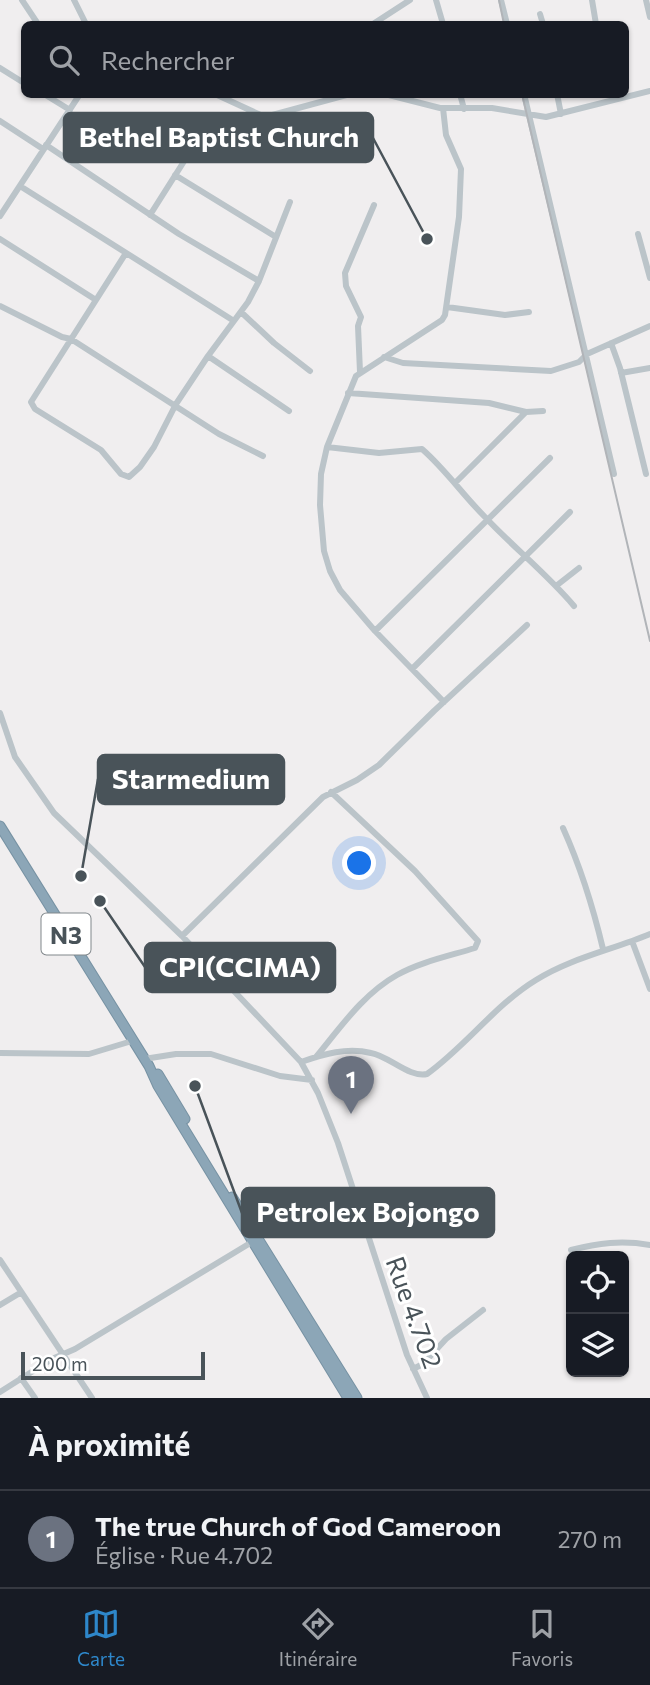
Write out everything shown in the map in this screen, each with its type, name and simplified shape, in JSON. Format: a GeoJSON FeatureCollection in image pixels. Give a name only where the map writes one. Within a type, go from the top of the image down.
{"type":"FeatureCollection","features":[{"type":"Feature","properties":{"kind":"highway","name":"N3"},"geometry":{"type":"LineString","coordinates":[[0,825],[132,1041]]}},
{"type":"Feature","properties":{"kind":"highway"},"geometry":{"type":"LineString","coordinates":[[132,1041],[252,1242],[357,1398]]}},
{"type":"Feature","properties":{"kind":"highway"},"geometry":{"type":"LineString","coordinates":[[146,1062],[156,1071],[166,1087],[348,1398]]}},
{"type":"Feature","properties":{"kind":"street"},"geometry":{"type":"LineString","coordinates":[[22,0],[36,21]]}},
{"type":"Feature","properties":{"kind":"street"},"geometry":{"type":"LineString","coordinates":[[74,0],[84,21]]}},
{"type":"Feature","properties":{"kind":"street"},"geometry":{"type":"LineString","coordinates":[[378,21],[410,0]]}},
{"type":"Feature","properties":{"kind":"street"},"geometry":{"type":"LineString","coordinates":[[436,0],[442,21]]}},
{"type":"Feature","properties":{"kind":"street"},"geometry":{"type":"LineString","coordinates":[[501,0],[506,21]]}},
{"type":"Feature","properties":{"kind":"street"},"geometry":{"type":"LineString","coordinates":[[592,0],[596,21]]}},
{"type":"Feature","properties":{"kind":"street"},"geometry":{"type":"LineString","coordinates":[[646,0],[650,17]]}},
{"type":"Feature","properties":{"kind":"street"},"geometry":{"type":"LineString","coordinates":[[540,14],[541,21]]}},
{"type":"Feature","properties":{"kind":"street"},"geometry":{"type":"LineString","coordinates":[[0,68],[21,81]]}},
{"type":"Feature","properties":{"kind":"street"},"geometry":{"type":"LineString","coordinates":[[629,95],[650,91]]}},
{"type":"Feature","properties":{"kind":"street"},"geometry":{"type":"LineString","coordinates":[[50,98],[70,110]]}},
{"type":"Feature","properties":{"kind":"street"},"geometry":{"type":"LineString","coordinates":[[0,216],[78,98]]}},
{"type":"Feature","properties":{"kind":"street"},"geometry":{"type":"LineString","coordinates":[[224,98],[265,117],[335,98]]}},
{"type":"Feature","properties":{"kind":"street"},"geometry":{"type":"LineString","coordinates":[[402,98],[443,108],[492,108],[546,117],[610,98]]}},
{"type":"Feature","properties":{"kind":"street"},"geometry":{"type":"LineString","coordinates":[[461,98],[464,109]]}},
{"type":"Feature","properties":{"kind":"street"},"geometry":{"type":"LineString","coordinates":[[525,98],[614,474]]}},
{"type":"Feature","properties":{"kind":"street"},"geometry":{"type":"LineString","coordinates":[[558,98],[561,114]]}},
{"type":"Feature","properties":{"kind":"street"},"geometry":{"type":"LineString","coordinates":[[443,108],[446,135],[461,169],[459,217],[447,307],[442,320],[360,372],[348,393],[327,447],[321,474],[320,505],[324,551],[340,590],[375,631],[444,702]]}},
{"type":"Feature","properties":{"kind":"street"},"geometry":{"type":"LineString","coordinates":[[0,121],[259,281]]}},
{"type":"Feature","properties":{"kind":"street"},"geometry":{"type":"LineString","coordinates":[[150,215],[195,144]]}},
{"type":"Feature","properties":{"kind":"street"},"geometry":{"type":"LineString","coordinates":[[175,175],[276,237]]}},
{"type":"Feature","properties":{"kind":"street"},"geometry":{"type":"LineString","coordinates":[[20,186],[234,321]]}},
{"type":"Feature","properties":{"kind":"street"},"geometry":{"type":"LineString","coordinates":[[126,253],[32,406],[72,434],[101,450],[121,474],[129,477],[154,447],[176,404],[241,312],[259,281],[290,202]]}},
{"type":"Feature","properties":{"kind":"street"},"geometry":{"type":"LineString","coordinates":[[360,372],[358,326],[361,317],[346,286],[345,273],[374,205]]}},
{"type":"Feature","properties":{"kind":"street"},"geometry":{"type":"LineString","coordinates":[[638,233],[650,278]]}},
{"type":"Feature","properties":{"kind":"street"},"geometry":{"type":"LineString","coordinates":[[0,239],[96,300]]}},
{"type":"Feature","properties":{"kind":"street"},"geometry":{"type":"LineString","coordinates":[[0,306],[71,339],[219,433],[262,456]]}},
{"type":"Feature","properties":{"kind":"street"},"geometry":{"type":"LineString","coordinates":[[447,307],[505,315],[529,312]]}},
{"type":"Feature","properties":{"kind":"street"},"geometry":{"type":"LineString","coordinates":[[241,312],[274,343],[310,371]]}},
{"type":"Feature","properties":{"kind":"street"},"geometry":{"type":"LineString","coordinates":[[384,357],[411,364],[551,371],[579,362],[587,354],[650,326]]}},
{"type":"Feature","properties":{"kind":"street"},"geometry":{"type":"LineString","coordinates":[[611,343],[646,474]]}},
{"type":"Feature","properties":{"kind":"street"},"geometry":{"type":"LineString","coordinates":[[208,356],[289,411]]}},
{"type":"Feature","properties":{"kind":"street"},"geometry":{"type":"LineString","coordinates":[[621,373],[650,368]]}},
{"type":"Feature","properties":{"kind":"street"},"geometry":{"type":"LineString","coordinates":[[348,393],[489,403],[526,412],[543,411]]}},
{"type":"Feature","properties":{"kind":"street"},"geometry":{"type":"LineString","coordinates":[[454,483],[526,412]]}},
{"type":"Feature","properties":{"kind":"street"},"geometry":{"type":"LineString","coordinates":[[327,447],[379,453],[419,448],[433,458],[486,519],[556,586],[573,606]]}},
{"type":"Feature","properties":{"kind":"street"},"geometry":{"type":"LineString","coordinates":[[375,631],[550,458]]}},
{"type":"Feature","properties":{"kind":"street"},"geometry":{"type":"LineString","coordinates":[[412,668],[570,512]]}},
{"type":"Feature","properties":{"kind":"street"},"geometry":{"type":"LineString","coordinates":[[556,586],[579,568]]}},
{"type":"Feature","properties":{"kind":"street"},"geometry":{"type":"LineString","coordinates":[[182,936],[323,797],[357,780],[379,765],[527,625]]}},
{"type":"Feature","properties":{"kind":"street","name":"Rue 4.702"},"geometry":{"type":"LineString","coordinates":[[0,713],[3,735],[54,813],[182,936],[302,1062],[338,1143],[378,1269],[413,1369],[427,1398]]}},
{"type":"Feature","properties":{"kind":"street"},"geometry":{"type":"LineString","coordinates":[[316,1057],[352,1013],[385,983],[432,961],[475,948],[478,941],[415,871],[331,792]]}},
{"type":"Feature","properties":{"kind":"street"},"geometry":{"type":"LineString","coordinates":[[563,828],[591,899],[603,949]]}},
{"type":"Feature","properties":{"kind":"street"},"geometry":{"type":"LineString","coordinates":[[302,1062],[331,1052],[356,1051],[373,1053],[416,1074],[426,1074],[535,980],[603,949],[650,934]]}},
{"type":"Feature","properties":{"kind":"street"},"geometry":{"type":"LineString","coordinates":[[632,941],[650,989]]}},
{"type":"Feature","properties":{"kind":"street"},"geometry":{"type":"LineString","coordinates":[[0,1053],[89,1054],[132,1041]]}},
{"type":"Feature","properties":{"kind":"street"},"geometry":{"type":"LineString","coordinates":[[146,1062],[176,1054],[211,1055],[280,1076],[312,1080]]}},
{"type":"Feature","properties":{"kind":"street"},"geometry":{"type":"LineString","coordinates":[[0,1392],[252,1242]]}},
{"type":"Feature","properties":{"kind":"street"},"geometry":{"type":"LineString","coordinates":[[570,1250],[606,1242],[650,1245]]}},
{"type":"Feature","properties":{"kind":"street"},"geometry":{"type":"LineString","coordinates":[[0,1260],[92,1398]]}},
{"type":"Feature","properties":{"kind":"street"},"geometry":{"type":"LineString","coordinates":[[0,1305],[20,1293]]}},
{"type":"Feature","properties":{"kind":"street"},"geometry":{"type":"LineString","coordinates":[[413,1369],[424,1364],[446,1339],[483,1310]]}},
{"type":"Feature","properties":{"kind":"street"},"geometry":{"type":"LineString","coordinates":[[21,1378],[35,1398]]}},
{"type":"Feature","properties":{"kind":"railway"},"geometry":{"type":"LineString","coordinates":[[499,0],[503,21]]}},
{"type":"Feature","properties":{"kind":"railway"},"geometry":{"type":"LineString","coordinates":[[523,98],[650,641]]}},
{"type":"Feature","properties":{"kind":"place","name":"Bethel Baptist Church"},"geometry":{"type":"Point","coordinates":[427,239]}},
{"type":"Feature","properties":{"kind":"place","name":"Starmedium"},"geometry":{"type":"Point","coordinates":[81,876]}},
{"type":"Feature","properties":{"kind":"place","name":"CPI(CCIMA)"},"geometry":{"type":"Point","coordinates":[100,901]}},
{"type":"Feature","properties":{"kind":"place","name":"Petrolex Bojongo"},"geometry":{"type":"Point","coordinates":[195,1086]}},
{"type":"Feature","properties":{"kind":"place","name":"The true Church of God Cameroon"},"geometry":{"type":"Point","coordinates":[351,1114]}}]}
